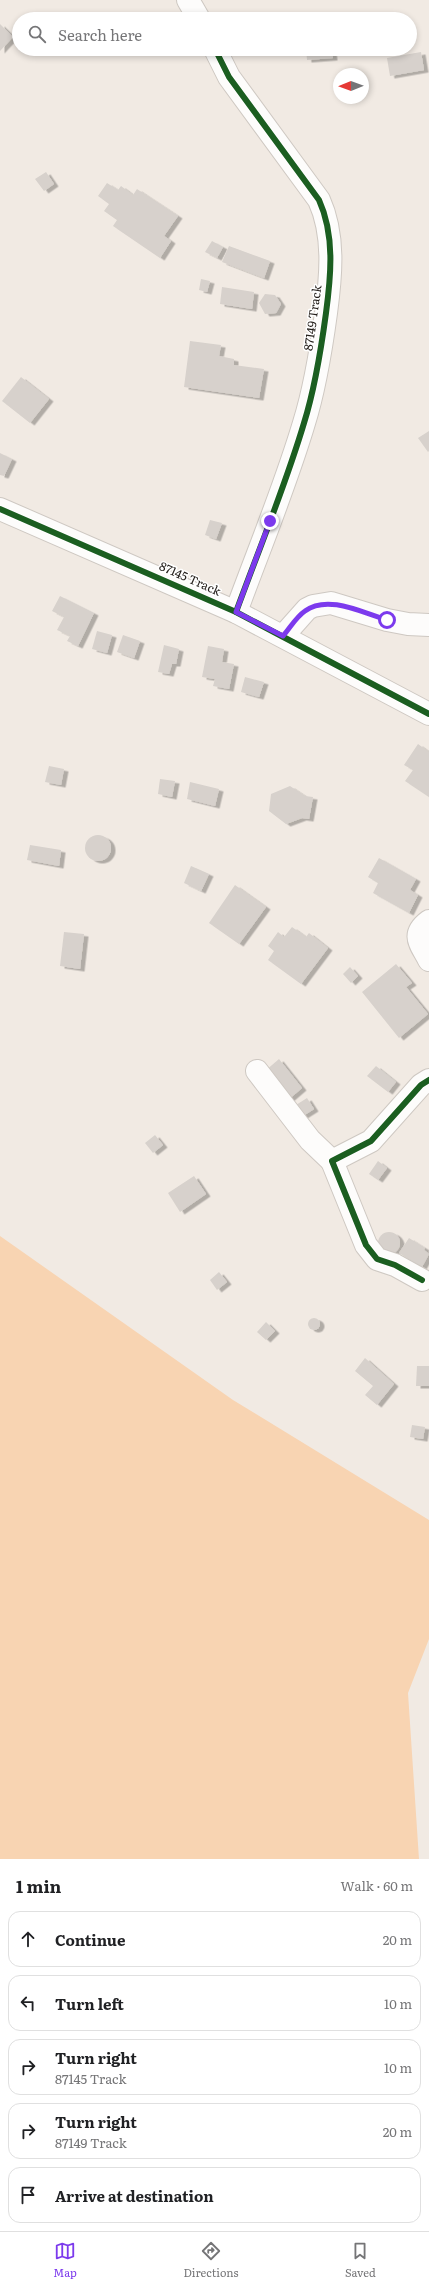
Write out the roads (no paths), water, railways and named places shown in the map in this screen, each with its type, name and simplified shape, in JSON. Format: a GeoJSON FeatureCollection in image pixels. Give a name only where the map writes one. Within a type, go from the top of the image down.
{"type":"FeatureCollection","features":[{"type":"Feature","properties":{"kind":"street"},"geometry":{"type":"LineString","coordinates":[[188,0],[194,12]]}},
{"type":"Feature","properties":{"kind":"street","name":"87149 Track"},"geometry":{"type":"LineString","coordinates":[[218,56],[229,77],[319,200],[325,214],[330,248],[328,293],[322,338],[305,422],[236,612]]}},
{"type":"Feature","properties":{"kind":"street","name":"87145 Track"},"geometry":{"type":"LineString","coordinates":[[0,509],[236,612],[429,714]]}},
{"type":"Feature","properties":{"kind":"street"},"geometry":{"type":"LineString","coordinates":[[283,636],[307,610],[313,606],[331,603],[387,620],[408,624],[429,625]]}},
{"type":"Feature","properties":{"kind":"street"},"geometry":{"type":"LineString","coordinates":[[429,922],[422,927],[418,934],[421,947],[429,960]]}},
{"type":"Feature","properties":{"kind":"street"},"geometry":{"type":"LineString","coordinates":[[257,1072],[302,1130],[332,1161],[366,1245],[378,1259],[395,1265],[422,1280]]}},
{"type":"Feature","properties":{"kind":"street"},"geometry":{"type":"LineString","coordinates":[[332,1161],[371,1141],[421,1085],[429,1080]]}}]}
